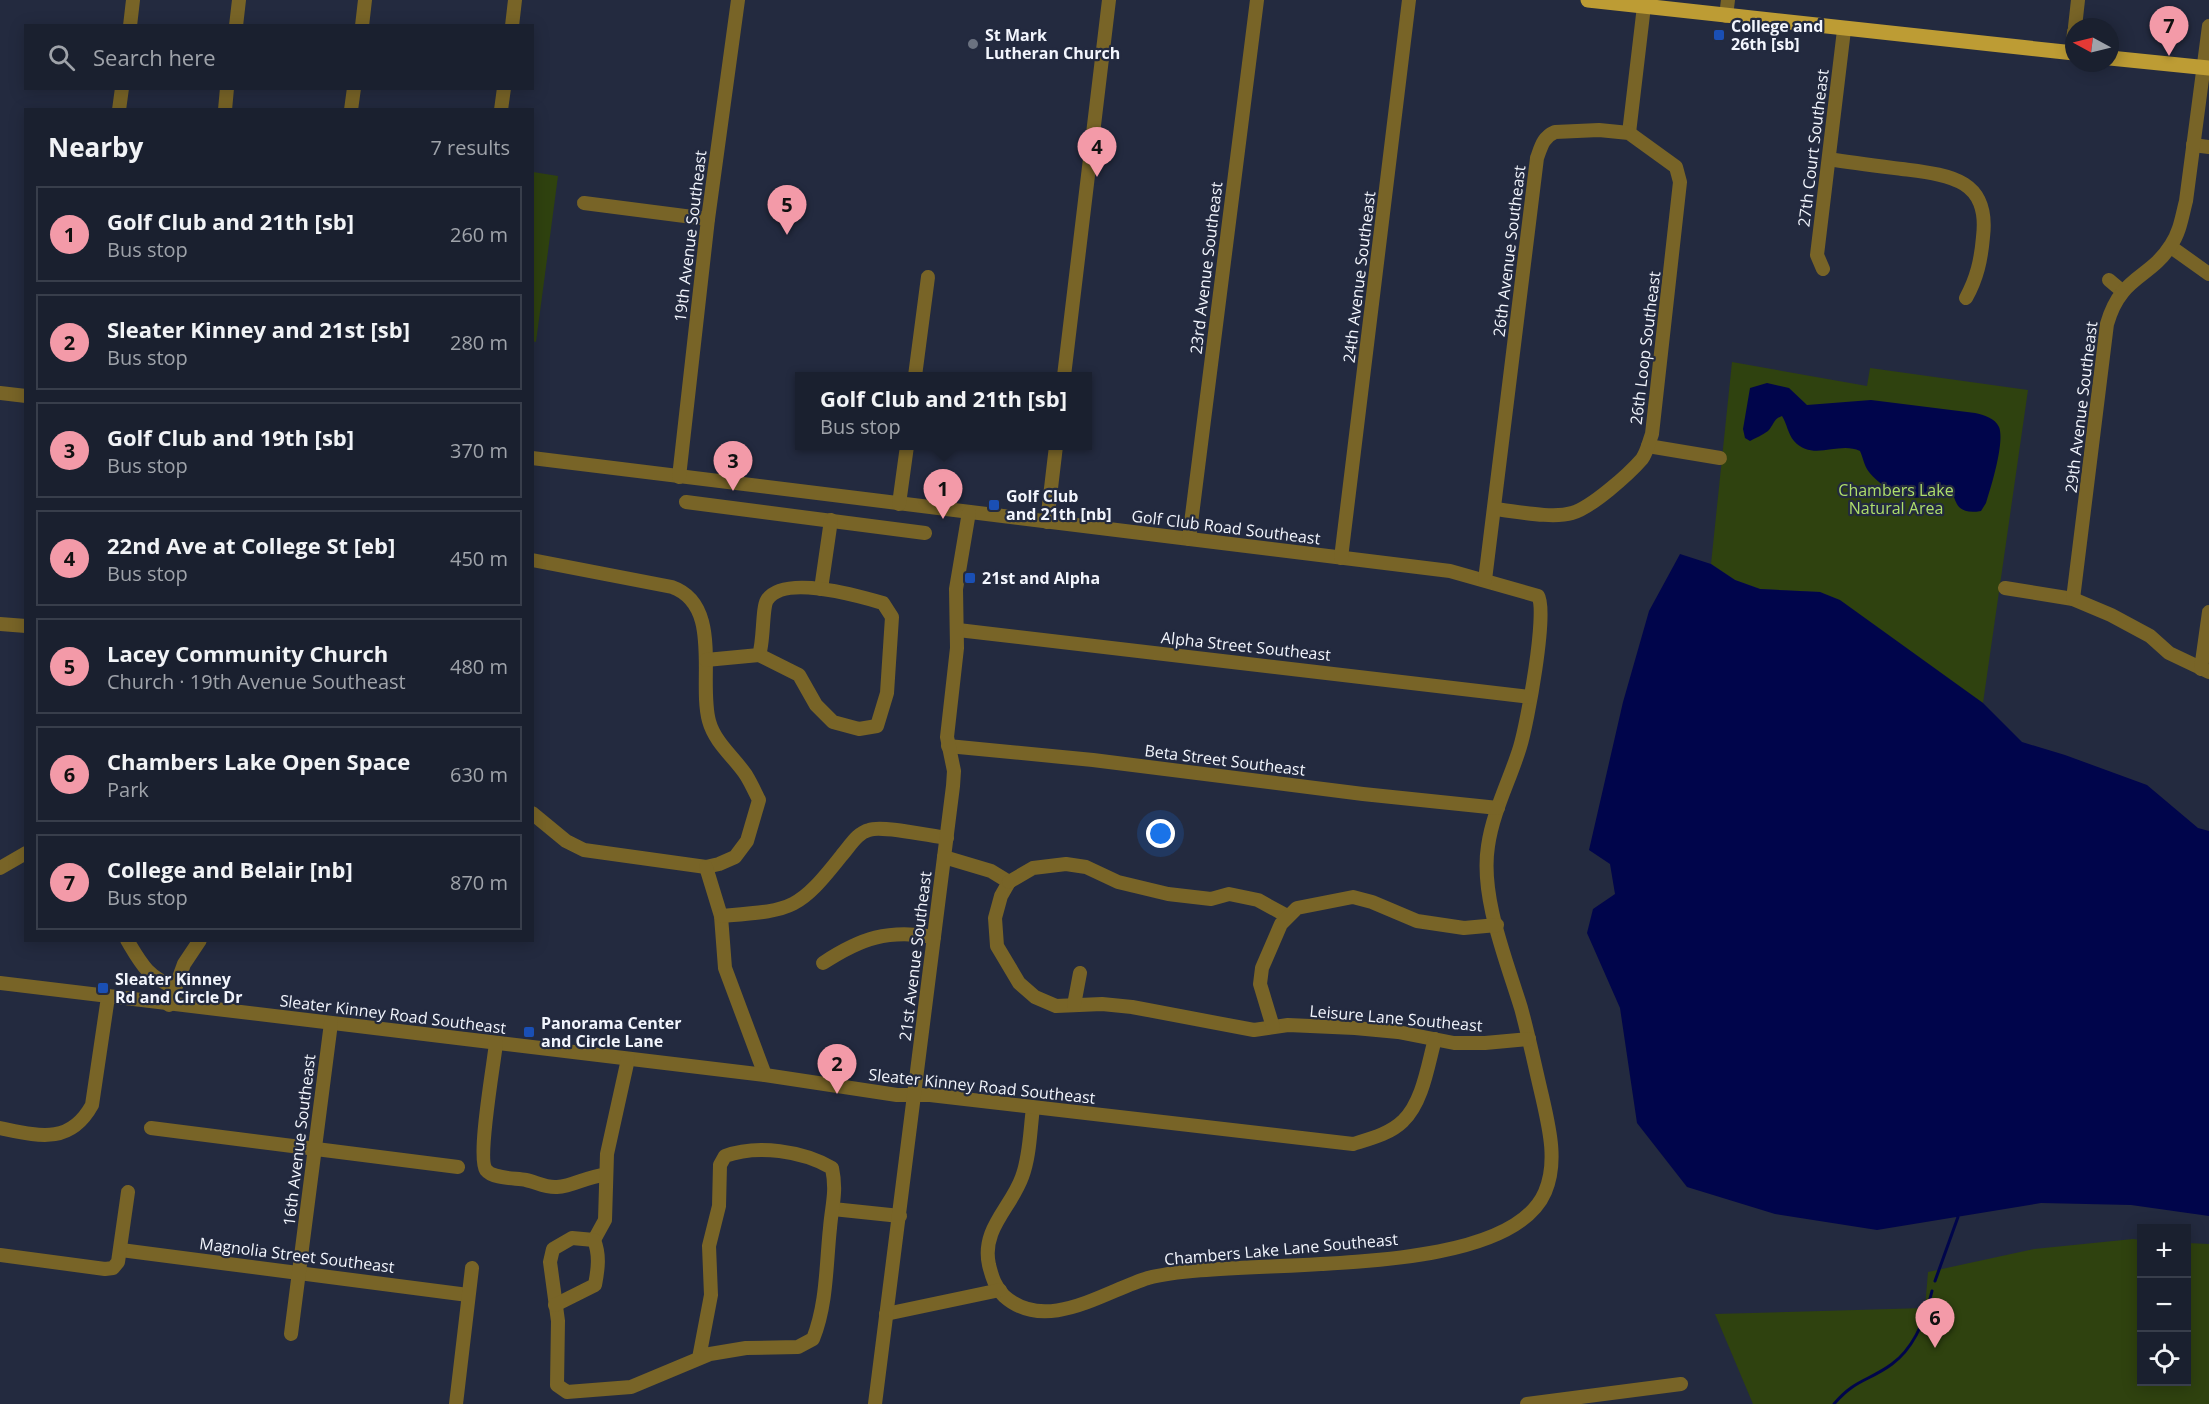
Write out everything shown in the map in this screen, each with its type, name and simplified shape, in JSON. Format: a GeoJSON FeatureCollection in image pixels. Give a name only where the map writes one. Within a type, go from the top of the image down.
{"type":"FeatureCollection","features":[{"type":"Feature","properties":{"kind":"main road"},"geometry":{"type":"LineString","coordinates":[[1588,0],[1844,30],[2065,52]]}},
{"type":"Feature","properties":{"kind":"main road"},"geometry":{"type":"LineString","coordinates":[[2119,59],[2206,68]]}},
{"type":"Feature","properties":{"kind":"street"},"geometry":{"type":"LineString","coordinates":[[130,24],[133,0]]}},
{"type":"Feature","properties":{"kind":"street"},"geometry":{"type":"LineString","coordinates":[[236,24],[239,0]]}},
{"type":"Feature","properties":{"kind":"street"},"geometry":{"type":"LineString","coordinates":[[362,24],[365,0]]}},
{"type":"Feature","properties":{"kind":"street"},"geometry":{"type":"LineString","coordinates":[[512,24],[515,0]]}},
{"type":"Feature","properties":{"kind":"street","name":"19th Avenue Southeast"},"geometry":{"type":"LineString","coordinates":[[679,477],[708,219],[738,0]]}},
{"type":"Feature","properties":{"kind":"street"},"geometry":{"type":"LineString","coordinates":[[1064,372],[1109,0]]}},
{"type":"Feature","properties":{"kind":"street","name":"23rd Avenue Southeast"},"geometry":{"type":"LineString","coordinates":[[1189,539],[1257,0]]}},
{"type":"Feature","properties":{"kind":"street","name":"24th Avenue Southeast"},"geometry":{"type":"LineString","coordinates":[[1341,558],[1409,0]]}},
{"type":"Feature","properties":{"kind":"street"},"geometry":{"type":"LineString","coordinates":[[1726,16],[1728,0]]}},
{"type":"Feature","properties":{"kind":"street"},"geometry":{"type":"LineString","coordinates":[[2076,18],[2078,0]]}},
{"type":"Feature","properties":{"kind":"street"},"geometry":{"type":"LineString","coordinates":[[1629,132],[1644,6]]}},
{"type":"Feature","properties":{"kind":"street","name":"29th Avenue Southeast"},"geometry":{"type":"LineString","coordinates":[[2073,599],[2105,337],[2110,313],[2122,291],[2170,247],[2179,229],[2186,201],[2206,68],[2209,26]]}},
{"type":"Feature","properties":{"kind":"street","name":"27th Court Southeast"},"geometry":{"type":"LineString","coordinates":[[1823,270],[1817,255],[1844,30]]}},
{"type":"Feature","properties":{"kind":"street"},"geometry":{"type":"LineString","coordinates":[[119,108],[122,90]]}},
{"type":"Feature","properties":{"kind":"street"},"geometry":{"type":"LineString","coordinates":[[225,108],[227,90]]}},
{"type":"Feature","properties":{"kind":"street"},"geometry":{"type":"LineString","coordinates":[[351,108],[354,90]]}},
{"type":"Feature","properties":{"kind":"street"},"geometry":{"type":"LineString","coordinates":[[501,108],[504,90]]}},
{"type":"Feature","properties":{"kind":"street","name":"26th Avenue Southeast"},"geometry":{"type":"LineString","coordinates":[[1485,580],[1540,148],[1548,135],[1555,132],[1599,130],[1629,132]]}},
{"type":"Feature","properties":{"kind":"street","name":"26th Loop Southeast"},"geometry":{"type":"LineString","coordinates":[[1494,509],[1573,513],[1592,503],[1642,459],[1648,446],[1652,434],[1680,182],[1676,167],[1629,132]]}},
{"type":"Feature","properties":{"kind":"street"},"geometry":{"type":"LineString","coordinates":[[2193,145],[2209,147]]}},
{"type":"Feature","properties":{"kind":"street"},"geometry":{"type":"LineString","coordinates":[[1829,159],[1947,175],[1964,183],[1978,197],[1986,219],[1979,272],[1966,298]]}},
{"type":"Feature","properties":{"kind":"street"},"geometry":{"type":"LineString","coordinates":[[584,203],[708,219]]}},
{"type":"Feature","properties":{"kind":"street"},"geometry":{"type":"LineString","coordinates":[[2170,247],[2209,274]]}},
{"type":"Feature","properties":{"kind":"street"},"geometry":{"type":"LineString","coordinates":[[916,372],[928,277]]}},
{"type":"Feature","properties":{"kind":"street"},"geometry":{"type":"LineString","coordinates":[[2109,280],[2122,291]]}},
{"type":"Feature","properties":{"kind":"street"},"geometry":{"type":"LineString","coordinates":[[0,393],[24,396]]}},
{"type":"Feature","properties":{"kind":"street"},"geometry":{"type":"LineString","coordinates":[[1648,446],[1720,458]]}},
{"type":"Feature","properties":{"kind":"street"},"geometry":{"type":"LineString","coordinates":[[899,504],[906,450]]}},
{"type":"Feature","properties":{"kind":"street"},"geometry":{"type":"LineString","coordinates":[[1047,522],[1056,450]]}},
{"type":"Feature","properties":{"kind":"street","name":"Golf Club Road Southeast"},"geometry":{"type":"LineString","coordinates":[[534,458],[1450,571],[1538,597],[1542,603],[1530,697]]}},
{"type":"Feature","properties":{"kind":"street"},"geometry":{"type":"LineString","coordinates":[[686,502],[925,533]]}},
{"type":"Feature","properties":{"kind":"street","name":"21st Avenue Southeast"},"geometry":{"type":"LineString","coordinates":[[875,1404],[945,857],[954,771],[948,746],[958,630],[956,589],[969,512]]}},
{"type":"Feature","properties":{"kind":"street"},"geometry":{"type":"LineString","coordinates":[[821,589],[831,520]]}},
{"type":"Feature","properties":{"kind":"street"},"geometry":{"type":"LineString","coordinates":[[534,560],[684,591],[693,601],[703,625],[709,722],[723,748],[746,776],[759,800],[747,842],[735,857],[706,867],[584,850],[566,841],[534,815]]}},
{"type":"Feature","properties":{"kind":"street"},"geometry":{"type":"LineString","coordinates":[[706,660],[759,655],[799,675],[816,705],[833,722],[859,729],[877,726],[887,693],[892,616],[884,603],[821,589],[801,587],[778,592],[768,598],[759,655]]}},
{"type":"Feature","properties":{"kind":"street"},"geometry":{"type":"LineString","coordinates":[[2005,588],[2073,599],[2111,615],[2150,636],[2169,652],[2205,670],[2209,612]]}},
{"type":"Feature","properties":{"kind":"street"},"geometry":{"type":"LineString","coordinates":[[0,624],[24,626]]}},
{"type":"Feature","properties":{"kind":"street","name":"Alpha Street Southeast"},"geometry":{"type":"LineString","coordinates":[[958,630],[1530,697]]}},
{"type":"Feature","properties":{"kind":"street","name":"Chambers Lake Lane Southeast"},"geometry":{"type":"LineString","coordinates":[[1000,1290],[1019,1305],[1038,1310],[1057,1311],[1176,1271],[1370,1261],[1476,1242],[1515,1224],[1544,1195],[1551,1172],[1551,1150],[1546,1113],[1529,1039],[1486,880],[1486,856],[1498,808],[1520,748],[1530,697]]}},
{"type":"Feature","properties":{"kind":"street","name":"Beta Street Southeast"},"geometry":{"type":"LineString","coordinates":[[948,746],[1093,760],[1363,794],[1498,808]]}},
{"type":"Feature","properties":{"kind":"street"},"geometry":{"type":"LineString","coordinates":[[721,916],[774,912],[792,906],[809,895],[856,838],[866,830],[882,829],[947,838]]}},
{"type":"Feature","properties":{"kind":"street"},"geometry":{"type":"LineString","coordinates":[[0,868],[24,853]]}},
{"type":"Feature","properties":{"kind":"street"},"geometry":{"type":"LineString","coordinates":[[945,857],[991,871],[1009,882],[1034,868],[1066,864],[1086,867],[1118,882],[1157,892],[1212,899],[1229,894],[1258,900],[1287,916]]}},
{"type":"Feature","properties":{"kind":"street"},"geometry":{"type":"LineString","coordinates":[[706,867],[721,916],[725,968],[765,1075]]}},
{"type":"Feature","properties":{"kind":"street","name":"Leisure Lane Southeast"},"geometry":{"type":"LineString","coordinates":[[1009,882],[1000,896],[994,929],[997,946],[1005,963],[1019,982],[1035,997],[1056,1006],[1132,1007],[1254,1030],[1288,1025],[1355,1028],[1454,1043],[1529,1039]]}},
{"type":"Feature","properties":{"kind":"street"},"geometry":{"type":"LineString","coordinates":[[1273,1027],[1260,984],[1262,968],[1267,952],[1287,916],[1296,909],[1314,903],[1353,897],[1372,902],[1417,921],[1464,927],[1497,925]]}},
{"type":"Feature","properties":{"kind":"street"},"geometry":{"type":"LineString","coordinates":[[823,963],[845,949],[879,935],[917,934],[934,937]]}},
{"type":"Feature","properties":{"kind":"street"},"geometry":{"type":"LineString","coordinates":[[128,942],[144,969],[156,979],[174,987]]}},
{"type":"Feature","properties":{"kind":"street"},"geometry":{"type":"LineString","coordinates":[[169,1005],[184,964],[199,942]]}},
{"type":"Feature","properties":{"kind":"street"},"geometry":{"type":"LineString","coordinates":[[1074,1005],[1080,973]]}},
{"type":"Feature","properties":{"kind":"street","name":"Sleater Kinney Road Southeast"},"geometry":{"type":"LineString","coordinates":[[0,983],[765,1075],[915,1096],[930,1095],[1353,1144],[1380,1136],[1403,1122],[1415,1103],[1435,1039]]}},
{"type":"Feature","properties":{"kind":"street"},"geometry":{"type":"LineString","coordinates":[[0,1128],[46,1136],[74,1130],[92,1104],[108,997]]}},
{"type":"Feature","properties":{"kind":"street","name":"16th Avenue Southeast"},"geometry":{"type":"LineString","coordinates":[[291,1334],[331,1023]]}},
{"type":"Feature","properties":{"kind":"street"},"geometry":{"type":"LineString","coordinates":[[496,1043],[483,1164],[492,1175],[533,1181],[553,1188],[570,1186],[594,1175],[605,1175]]}},
{"type":"Feature","properties":{"kind":"street"},"geometry":{"type":"LineString","coordinates":[[594,1240],[605,1220],[605,1175],[628,1059]]}},
{"type":"Feature","properties":{"kind":"street"},"geometry":{"type":"LineString","coordinates":[[886,1314],[1000,1290],[993,1281],[987,1256],[988,1240],[996,1220],[1022,1177],[1033,1108]]}},
{"type":"Feature","properties":{"kind":"street"},"geometry":{"type":"LineString","coordinates":[[151,1128],[315,1147],[458,1167]]}},
{"type":"Feature","properties":{"kind":"street"},"geometry":{"type":"LineString","coordinates":[[594,1240],[572,1238],[554,1249],[550,1262],[558,1321],[557,1385],[567,1392],[631,1387],[699,1358],[746,1348],[798,1347],[813,1339],[825,1288],[836,1189],[832,1168],[815,1158],[788,1152],[725,1156],[720,1166],[719,1206],[709,1246],[711,1295],[699,1358]]}},
{"type":"Feature","properties":{"kind":"street"},"geometry":{"type":"LineString","coordinates":[[0,1255],[105,1269],[113,1268],[118,1262],[121,1250],[128,1192]]}},
{"type":"Feature","properties":{"kind":"street"},"geometry":{"type":"LineString","coordinates":[[833,1209],[900,1216]]}},
{"type":"Feature","properties":{"kind":"street"},"geometry":{"type":"LineString","coordinates":[[555,1305],[594,1285],[598,1270],[598,1249],[594,1240]]}},
{"type":"Feature","properties":{"kind":"street","name":"Magnolia Street Southeast"},"geometry":{"type":"LineString","coordinates":[[121,1250],[468,1295]]}},
{"type":"Feature","properties":{"kind":"street"},"geometry":{"type":"LineString","coordinates":[[456,1404],[472,1268]]}},
{"type":"Feature","properties":{"kind":"street"},"geometry":{"type":"LineString","coordinates":[[1527,1404],[1682,1384]]}},
{"type":"Feature","properties":{"kind":"green space"},"geometry":{"type":"Polygon","coordinates":[[[534,172],[558,176],[536,342],[534,342],[534,172]]]}},
{"type":"Feature","properties":{"kind":"green space","name":"Chambers Lake Natural Area"},"geometry":{"type":"Polygon","coordinates":[[[1732,362],[1867,386],[1870,368],[2028,390],[1983,703],[1820,592],[1760,589],[1735,580],[1711,564],[1732,362]]]}},
{"type":"Feature","properties":{"kind":"green space"},"geometry":{"type":"Polygon","coordinates":[[[2137,1240],[2137,1386],[2191,1386],[2191,1243],[2209,1244],[2209,1404],[1753,1404],[1715,1314],[1925,1308],[1928,1272],[2034,1249],[2137,1240]]]}},
{"type":"Feature","properties":{"kind":"shaded area"},"geometry":{"type":"Polygon","coordinates":[[[1767,383],[1789,388],[1807,405],[1871,400],[1975,413],[1989,417],[1999,427],[2000,443],[1997,465],[1986,503],[1981,511],[1963,510],[1945,485],[1919,498],[1894,492],[1869,472],[1860,451],[1843,448],[1817,451],[1801,447],[1792,438],[1782,416],[1775,420],[1768,431],[1750,441],[1745,438],[1743,429],[1750,388],[1767,383]]]}},
{"type":"Feature","properties":{"kind":"shaded area"},"geometry":{"type":"Polygon","coordinates":[[[1680,554],[1711,564],[1735,580],[1760,589],[1820,592],[1840,600],[1983,703],[2022,742],[2147,785],[2198,828],[2209,831],[2209,1216],[2131,1205],[2041,1203],[1877,1230],[1775,1214],[1687,1187],[1637,1123],[1620,1008],[1587,933],[1593,909],[1615,894],[1610,864],[1589,850],[1623,702],[1649,611],[1680,554]]]}},
{"type":"Feature","properties":{"kind":"waterway"},"geometry":{"type":"LineString","coordinates":[[1935,1281],[1958,1217]]}},
{"type":"Feature","properties":{"kind":"waterway"},"geometry":{"type":"LineString","coordinates":[[1834,1404],[1849,1390],[1892,1364],[1907,1350],[1923,1321],[1932,1291]]}},
{"type":"Feature","properties":{"kind":"place","name":"College and 26th [sb]"},"geometry":{"type":"Point","coordinates":[1719,35]}},
{"type":"Feature","properties":{"kind":"place","name":"St Mark Lutheran Church"},"geometry":{"type":"Point","coordinates":[973,44]}},
{"type":"Feature","properties":{"kind":"place","name":"College and Belair [nb]"},"geometry":{"type":"Point","coordinates":[2169,56]}},
{"type":"Feature","properties":{"kind":"place","name":"22nd Ave at College St [eb]"},"geometry":{"type":"Point","coordinates":[1097,177]}},
{"type":"Feature","properties":{"kind":"place","name":"Lacey Community Church"},"geometry":{"type":"Point","coordinates":[787,235]}},
{"type":"Feature","properties":{"kind":"place","name":"Golf Club and 19th [sb]"},"geometry":{"type":"Point","coordinates":[733,491]}},
{"type":"Feature","properties":{"kind":"place","name":"Golf Club and 21th [nb]"},"geometry":{"type":"Point","coordinates":[994,505]}},
{"type":"Feature","properties":{"kind":"place","name":"Golf Club and 21th [sb]"},"geometry":{"type":"Point","coordinates":[943,519]}},
{"type":"Feature","properties":{"kind":"place","name":"21st and Alpha"},"geometry":{"type":"Point","coordinates":[970,578]}},
{"type":"Feature","properties":{"kind":"place","name":"Sleater Kinney Rd and Circle Dr"},"geometry":{"type":"Point","coordinates":[103,988]}},
{"type":"Feature","properties":{"kind":"place","name":"Panorama Center and Circle Lane"},"geometry":{"type":"Point","coordinates":[529,1032]}},
{"type":"Feature","properties":{"kind":"place","name":"Sleater Kinney and 21st [sb]"},"geometry":{"type":"Point","coordinates":[837,1094]}},
{"type":"Feature","properties":{"kind":"place","name":"Chambers Lake Open Space"},"geometry":{"type":"Point","coordinates":[1935,1348]}}]}
